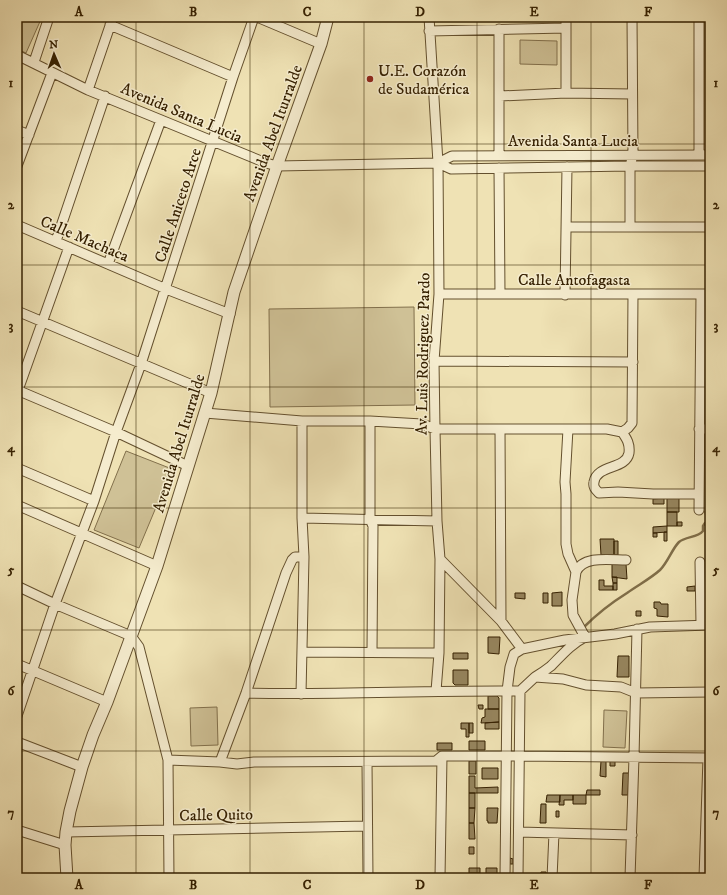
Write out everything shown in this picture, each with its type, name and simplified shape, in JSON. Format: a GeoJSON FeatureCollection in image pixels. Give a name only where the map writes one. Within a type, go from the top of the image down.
{"type":"FeatureCollection","features":[{"type":"Feature","properties":{"kind":"street"},"geometry":{"type":"LineString","coordinates":[[34,62],[49,17]]}},
{"type":"Feature","properties":{"kind":"street"},"geometry":{"type":"LineString","coordinates":[[256,17],[321,44]]}},
{"type":"Feature","properties":{"kind":"street","name":"Calle Aniceto Arce"},"geometry":{"type":"LineString","coordinates":[[17,716],[55,604],[94,501],[116,432],[141,364],[233,77],[256,17]]}},
{"type":"Feature","properties":{"kind":"street","name":"Avenida Abel Iturralde"},"geometry":{"type":"LineString","coordinates":[[67,878],[64,845],[70,811],[82,767],[157,566],[211,393],[234,292],[321,44],[328,17]]}},
{"type":"Feature","properties":{"kind":"street","name":"Av. Luis Rodriguez Pardo"},"geometry":{"type":"LineString","coordinates":[[429,17],[438,163],[439,294],[434,361],[434,429],[437,521],[440,559],[439,652],[436,691]]}},
{"type":"Feature","properties":{"kind":"street"},"geometry":{"type":"LineString","coordinates":[[566,17],[566,93]]}},
{"type":"Feature","properties":{"kind":"street"},"geometry":{"type":"LineString","coordinates":[[630,227],[630,166],[634,155],[632,17]]}},
{"type":"Feature","properties":{"kind":"street"},"geometry":{"type":"LineString","coordinates":[[699,17],[699,155]]}},
{"type":"Feature","properties":{"kind":"street"},"geometry":{"type":"LineString","coordinates":[[88,90],[112,21],[233,77]]}},
{"type":"Feature","properties":{"kind":"street"},"geometry":{"type":"LineString","coordinates":[[429,31],[566,28]]}},
{"type":"Feature","properties":{"kind":"street"},"geometry":{"type":"LineString","coordinates":[[499,29],[499,156]]}},
{"type":"Feature","properties":{"kind":"street","name":"Avenida Santa Lucia"},"geometry":{"type":"LineString","coordinates":[[17,55],[34,62],[52,73],[88,90],[266,163],[277,166],[438,163],[452,156],[710,155]]}},
{"type":"Feature","properties":{"kind":"street"},"geometry":{"type":"LineString","coordinates":[[17,166],[52,73]]}},
{"type":"Feature","properties":{"kind":"street"},"geometry":{"type":"LineString","coordinates":[[500,96],[566,93],[632,94]]}},
{"type":"Feature","properties":{"kind":"street"},"geometry":{"type":"LineString","coordinates":[[56,241],[105,96]]}},
{"type":"Feature","properties":{"kind":"street"},"geometry":{"type":"LineString","coordinates":[[108,264],[161,120]]}},
{"type":"Feature","properties":{"kind":"street"},"geometry":{"type":"LineString","coordinates":[[17,130],[29,135]]}},
{"type":"Feature","properties":{"kind":"street","name":"Avenida Santa Lucia"},"geometry":{"type":"LineString","coordinates":[[438,163],[451,169],[710,166]]}},
{"type":"Feature","properties":{"kind":"street"},"geometry":{"type":"LineString","coordinates":[[499,168],[500,294]]}},
{"type":"Feature","properties":{"kind":"street"},"geometry":{"type":"LineString","coordinates":[[565,295],[568,168]]}},
{"type":"Feature","properties":{"kind":"street","name":"Calle Machaca"},"geometry":{"type":"LineString","coordinates":[[17,225],[69,246],[166,289],[230,314]]}},
{"type":"Feature","properties":{"kind":"street"},"geometry":{"type":"LineString","coordinates":[[567,227],[710,227]]}},
{"type":"Feature","properties":{"kind":"street"},"geometry":{"type":"LineString","coordinates":[[69,246],[17,391],[116,432],[188,466]]}},
{"type":"Feature","properties":{"kind":"street","name":"Calle Antofagasta"},"geometry":{"type":"LineString","coordinates":[[439,294],[705,294]]}},
{"type":"Feature","properties":{"kind":"street"},"geometry":{"type":"LineString","coordinates":[[622,432],[632,423],[633,294]]}},
{"type":"Feature","properties":{"kind":"street"},"geometry":{"type":"LineString","coordinates":[[700,510],[700,360],[705,294]]}},
{"type":"Feature","properties":{"kind":"street"},"geometry":{"type":"LineString","coordinates":[[17,311],[211,393]]}},
{"type":"Feature","properties":{"kind":"street"},"geometry":{"type":"LineString","coordinates":[[700,360],[710,360]]}},
{"type":"Feature","properties":{"kind":"street"},"geometry":{"type":"LineString","coordinates":[[434,361],[633,362]]}},
{"type":"Feature","properties":{"kind":"street"},"geometry":{"type":"LineString","coordinates":[[205,413],[302,421],[370,421],[422,424],[434,429],[608,429],[622,432],[630,447],[626,460],[607,468],[598,474],[594,485],[595,489],[599,493],[699,494]]}},
{"type":"Feature","properties":{"kind":"street"},"geometry":{"type":"LineString","coordinates":[[301,694],[304,557],[302,518],[302,421]]}},
{"type":"Feature","properties":{"kind":"street"},"geometry":{"type":"LineString","coordinates":[[370,421],[370,519],[373,526],[372,652]]}},
{"type":"Feature","properties":{"kind":"street"},"geometry":{"type":"LineString","coordinates":[[500,429],[501,621]]}},
{"type":"Feature","properties":{"kind":"street"},"geometry":{"type":"LineString","coordinates":[[568,429],[565,482],[566,532],[568,554],[576,572]]}},
{"type":"Feature","properties":{"kind":"street"},"geometry":{"type":"LineString","coordinates":[[699,429],[710,429]]}},
{"type":"Feature","properties":{"kind":"street"},"geometry":{"type":"LineString","coordinates":[[17,468],[94,501]]}},
{"type":"Feature","properties":{"kind":"street"},"geometry":{"type":"LineString","coordinates":[[17,505],[157,566]]}},
{"type":"Feature","properties":{"kind":"street"},"geometry":{"type":"LineString","coordinates":[[302,518],[437,521]]}},
{"type":"Feature","properties":{"kind":"street"},"geometry":{"type":"LineString","coordinates":[[220,762],[246,693],[286,573],[295,557],[304,557]]}},
{"type":"Feature","properties":{"kind":"street"},"geometry":{"type":"LineString","coordinates":[[440,559],[501,621],[522,649]]}},
{"type":"Feature","properties":{"kind":"street"},"geometry":{"type":"LineString","coordinates":[[585,637],[573,615],[572,608],[578,566],[589,560],[626,560]]}},
{"type":"Feature","properties":{"kind":"street"},"geometry":{"type":"LineString","coordinates":[[505,878],[507,691],[510,667],[514,654],[522,649],[566,640],[615,634],[650,627],[706,625],[700,562]]}},
{"type":"Feature","properties":{"kind":"street"},"geometry":{"type":"LineString","coordinates":[[17,586],[55,604],[131,636],[139,647],[168,760],[169,878]]}},
{"type":"Feature","properties":{"kind":"street"},"geometry":{"type":"LineString","coordinates":[[630,878],[637,629]]}},
{"type":"Feature","properties":{"kind":"street"},"geometry":{"type":"LineString","coordinates":[[246,693],[301,694],[520,691],[551,665],[566,650],[577,641],[585,637]]}},
{"type":"Feature","properties":{"kind":"street"},"geometry":{"type":"LineString","coordinates":[[302,652],[439,652]]}},
{"type":"Feature","properties":{"kind":"street"},"geometry":{"type":"LineString","coordinates":[[17,664],[107,702]]}},
{"type":"Feature","properties":{"kind":"street"},"geometry":{"type":"LineString","coordinates":[[535,678],[563,679],[586,685],[621,687],[636,692],[710,692]]}},
{"type":"Feature","properties":{"kind":"street"},"geometry":{"type":"LineString","coordinates":[[518,878],[520,691]]}},
{"type":"Feature","properties":{"kind":"street"},"geometry":{"type":"LineString","coordinates":[[17,742],[82,767]]}},
{"type":"Feature","properties":{"kind":"street"},"geometry":{"type":"LineString","coordinates":[[168,760],[237,764],[254,762],[436,761],[442,756],[709,758],[707,867],[704,878]]}},
{"type":"Feature","properties":{"kind":"street"},"geometry":{"type":"LineString","coordinates":[[440,878],[442,756]]}},
{"type":"Feature","properties":{"kind":"street"},"geometry":{"type":"LineString","coordinates":[[367,762],[368,878]]}},
{"type":"Feature","properties":{"kind":"street","name":"Calle Quito"},"geometry":{"type":"LineString","coordinates":[[66,832],[367,826]]}},
{"type":"Feature","properties":{"kind":"street"},"geometry":{"type":"LineString","coordinates":[[17,830],[64,845]]}},
{"type":"Feature","properties":{"kind":"street"},"geometry":{"type":"LineString","coordinates":[[519,832],[632,835]]}},
{"type":"Feature","properties":{"kind":"street"},"geometry":{"type":"LineString","coordinates":[[552,878],[554,833]]}},
{"type":"Feature","properties":{"kind":"shaded area"},"geometry":{"type":"Polygon","coordinates":[[[17,17],[42,17],[26,53],[17,49],[17,17]]]}},
{"type":"Feature","properties":{"kind":"shaded area"},"geometry":{"type":"Polygon","coordinates":[[[520,40],[557,41],[557,65],[520,64],[520,40]]]}},
{"type":"Feature","properties":{"kind":"shaded area"},"geometry":{"type":"Polygon","coordinates":[[[414,307],[415,405],[270,407],[269,309],[414,307]]]}},
{"type":"Feature","properties":{"kind":"shaded area"},"geometry":{"type":"Polygon","coordinates":[[[126,451],[172,469],[139,548],[94,530],[126,451]]]}},
{"type":"Feature","properties":{"kind":"shaded area"},"geometry":{"type":"Polygon","coordinates":[[[217,707],[218,745],[191,746],[190,708],[217,707]]]}},
{"type":"Feature","properties":{"kind":"shaded area"},"geometry":{"type":"Polygon","coordinates":[[[604,710],[627,711],[625,748],[603,747],[604,710]]]}},
{"type":"Feature","properties":{"kind":"building"},"geometry":{"type":"Polygon","coordinates":[[[664,498],[664,504],[653,504],[653,499],[664,498]]]}},
{"type":"Feature","properties":{"kind":"building"},"geometry":{"type":"Polygon","coordinates":[[[667,498],[679,498],[679,512],[667,512],[667,498]]]}},
{"type":"Feature","properties":{"kind":"building"},"geometry":{"type":"Polygon","coordinates":[[[705,511],[710,511],[710,520],[706,520],[705,511]]]}},
{"type":"Feature","properties":{"kind":"building"},"geometry":{"type":"Polygon","coordinates":[[[667,512],[677,512],[677,526],[667,526],[667,512]]]}},
{"type":"Feature","properties":{"kind":"building"},"geometry":{"type":"Polygon","coordinates":[[[677,522],[682,522],[682,526],[677,526],[677,522]]]}},
{"type":"Feature","properties":{"kind":"building"},"geometry":{"type":"Polygon","coordinates":[[[667,526],[667,532],[653,533],[653,527],[667,526]]]}},
{"type":"Feature","properties":{"kind":"building"},"geometry":{"type":"Polygon","coordinates":[[[664,532],[667,532],[667,541],[664,541],[664,532]]]}},
{"type":"Feature","properties":{"kind":"building"},"geometry":{"type":"Polygon","coordinates":[[[653,533],[657,533],[657,537],[653,537],[653,533]]]}},
{"type":"Feature","properties":{"kind":"building"},"geometry":{"type":"Polygon","coordinates":[[[706,538],[710,538],[710,551],[706,551],[706,538]]]}},
{"type":"Feature","properties":{"kind":"building"},"geometry":{"type":"Polygon","coordinates":[[[600,539],[614,539],[614,555],[601,555],[600,539]]]}},
{"type":"Feature","properties":{"kind":"building"},"geometry":{"type":"Polygon","coordinates":[[[614,541],[618,541],[618,555],[614,555],[614,541]]]}},
{"type":"Feature","properties":{"kind":"building"},"geometry":{"type":"Polygon","coordinates":[[[612,564],[626,564],[627,579],[612,577],[612,564]]]}},
{"type":"Feature","properties":{"kind":"building"},"geometry":{"type":"Polygon","coordinates":[[[612,577],[617,577],[617,583],[613,583],[612,577]]]}},
{"type":"Feature","properties":{"kind":"building"},"geometry":{"type":"Polygon","coordinates":[[[599,580],[604,580],[604,586],[613,586],[613,590],[599,590],[599,580]]]}},
{"type":"Feature","properties":{"kind":"building"},"geometry":{"type":"Polygon","coordinates":[[[613,583],[617,583],[617,590],[613,590],[613,583]]]}},
{"type":"Feature","properties":{"kind":"building"},"geometry":{"type":"Polygon","coordinates":[[[695,586],[695,591],[687,591],[687,587],[695,586]]]}},
{"type":"Feature","properties":{"kind":"building"},"geometry":{"type":"Polygon","coordinates":[[[562,592],[562,606],[552,606],[552,593],[562,592]]]}},
{"type":"Feature","properties":{"kind":"building"},"geometry":{"type":"Polygon","coordinates":[[[515,593],[525,593],[525,599],[515,598],[515,593]]]}},
{"type":"Feature","properties":{"kind":"building"},"geometry":{"type":"Polygon","coordinates":[[[543,593],[548,593],[548,603],[543,603],[543,593]]]}},
{"type":"Feature","properties":{"kind":"building"},"geometry":{"type":"Polygon","coordinates":[[[654,602],[668,604],[668,617],[657,616],[657,609],[654,608],[654,602]]]}},
{"type":"Feature","properties":{"kind":"building"},"geometry":{"type":"Polygon","coordinates":[[[636,611],[641,611],[641,616],[636,616],[636,611]]]}},
{"type":"Feature","properties":{"kind":"building"},"geometry":{"type":"Polygon","coordinates":[[[488,637],[500,637],[499,654],[488,653],[488,637]]]}},
{"type":"Feature","properties":{"kind":"building"},"geometry":{"type":"Polygon","coordinates":[[[453,653],[468,653],[468,659],[453,659],[453,653]]]}},
{"type":"Feature","properties":{"kind":"building"},"geometry":{"type":"Polygon","coordinates":[[[618,656],[629,656],[629,677],[617,677],[618,656]]]}},
{"type":"Feature","properties":{"kind":"building"},"geometry":{"type":"Polygon","coordinates":[[[453,670],[468,670],[468,685],[455,685],[453,683],[453,670]]]}},
{"type":"Feature","properties":{"kind":"building"},"geometry":{"type":"Polygon","coordinates":[[[488,696],[497,696],[499,698],[499,709],[488,709],[488,696]]]}},
{"type":"Feature","properties":{"kind":"building"},"geometry":{"type":"Polygon","coordinates":[[[478,705],[483,705],[483,709],[479,709],[478,705]]]}},
{"type":"Feature","properties":{"kind":"building"},"geometry":{"type":"Polygon","coordinates":[[[485,709],[499,709],[499,722],[481,723],[482,718],[485,717],[485,709]]]}},
{"type":"Feature","properties":{"kind":"building"},"geometry":{"type":"Polygon","coordinates":[[[499,722],[499,729],[485,729],[485,723],[499,722]]]}},
{"type":"Feature","properties":{"kind":"building"},"geometry":{"type":"Polygon","coordinates":[[[461,723],[469,723],[469,737],[466,737],[466,729],[461,729],[461,723]]]}},
{"type":"Feature","properties":{"kind":"building"},"geometry":{"type":"Polygon","coordinates":[[[469,723],[473,723],[473,733],[469,733],[469,723]]]}},
{"type":"Feature","properties":{"kind":"building"},"geometry":{"type":"Polygon","coordinates":[[[469,741],[485,741],[485,750],[469,750],[469,741]]]}},
{"type":"Feature","properties":{"kind":"building"},"geometry":{"type":"Polygon","coordinates":[[[437,743],[452,743],[452,750],[437,750],[437,743]]]}},
{"type":"Feature","properties":{"kind":"building"},"geometry":{"type":"Polygon","coordinates":[[[469,761],[476,761],[476,774],[469,774],[469,761]]]}},
{"type":"Feature","properties":{"kind":"building"},"geometry":{"type":"Polygon","coordinates":[[[601,761],[606,761],[606,777],[600,776],[601,761]]]}},
{"type":"Feature","properties":{"kind":"building"},"geometry":{"type":"Polygon","coordinates":[[[610,761],[615,761],[615,766],[610,766],[610,761]]]}},
{"type":"Feature","properties":{"kind":"building"},"geometry":{"type":"Polygon","coordinates":[[[482,768],[498,768],[498,779],[482,779],[482,768]]]}},
{"type":"Feature","properties":{"kind":"building"},"geometry":{"type":"Polygon","coordinates":[[[623,773],[629,773],[628,795],[622,795],[623,773]]]}},
{"type":"Feature","properties":{"kind":"building"},"geometry":{"type":"Polygon","coordinates":[[[469,776],[475,776],[475,788],[498,787],[498,793],[469,793],[469,776]]]}},
{"type":"Feature","properties":{"kind":"building"},"geometry":{"type":"Polygon","coordinates":[[[587,790],[600,790],[600,795],[586,795],[587,790]]]}},
{"type":"Feature","properties":{"kind":"building"},"geometry":{"type":"Polygon","coordinates":[[[469,793],[475,793],[475,808],[469,808],[469,793]]]}},
{"type":"Feature","properties":{"kind":"building"},"geometry":{"type":"Polygon","coordinates":[[[547,795],[560,795],[560,802],[546,802],[547,795]]]}},
{"type":"Feature","properties":{"kind":"building"},"geometry":{"type":"Polygon","coordinates":[[[560,795],[573,795],[573,800],[564,800],[564,805],[559,805],[560,795]]]}},
{"type":"Feature","properties":{"kind":"building"},"geometry":{"type":"Polygon","coordinates":[[[573,795],[586,795],[586,804],[573,804],[573,795]]]}},
{"type":"Feature","properties":{"kind":"building"},"geometry":{"type":"Polygon","coordinates":[[[541,804],[546,804],[546,823],[540,823],[541,804]]]}},
{"type":"Feature","properties":{"kind":"building"},"geometry":{"type":"Polygon","coordinates":[[[469,808],[475,808],[474,823],[469,823],[469,808]]]}},
{"type":"Feature","properties":{"kind":"building"},"geometry":{"type":"Polygon","coordinates":[[[487,808],[498,808],[497,823],[488,823],[487,808]]]}},
{"type":"Feature","properties":{"kind":"building"},"geometry":{"type":"Polygon","coordinates":[[[556,811],[559,811],[559,817],[556,817],[556,811]]]}},
{"type":"Feature","properties":{"kind":"building"},"geometry":{"type":"Polygon","coordinates":[[[469,823],[474,823],[475,839],[469,839],[469,823]]]}},
{"type":"Feature","properties":{"kind":"building"},"geometry":{"type":"Polygon","coordinates":[[[469,847],[474,847],[474,854],[469,854],[469,847]]]}},
{"type":"Feature","properties":{"kind":"building"},"geometry":{"type":"Polygon","coordinates":[[[510,858],[513,859],[513,864],[510,864],[510,858]]]}},
{"type":"Feature","properties":{"kind":"building"},"geometry":{"type":"Polygon","coordinates":[[[469,868],[480,868],[480,873],[469,873],[469,868]]]}},
{"type":"Feature","properties":{"kind":"building"},"geometry":{"type":"Polygon","coordinates":[[[486,868],[497,868],[497,878],[486,878],[486,868]]]}},
{"type":"Feature","properties":{"kind":"building"},"geometry":{"type":"Polygon","coordinates":[[[541,872],[546,872],[546,877],[540,876],[541,872]]]}},
{"type":"Feature","properties":{"kind":"waterway"},"geometry":{"type":"LineString","coordinates":[[584,627],[610,605],[660,570],[679,542],[701,533],[705,523],[710,522]]}},
{"type":"Feature","properties":{"kind":"place","name":"U.E. Corazón de Sudamérica"},"geometry":{"type":"Point","coordinates":[370,79]}}]}
